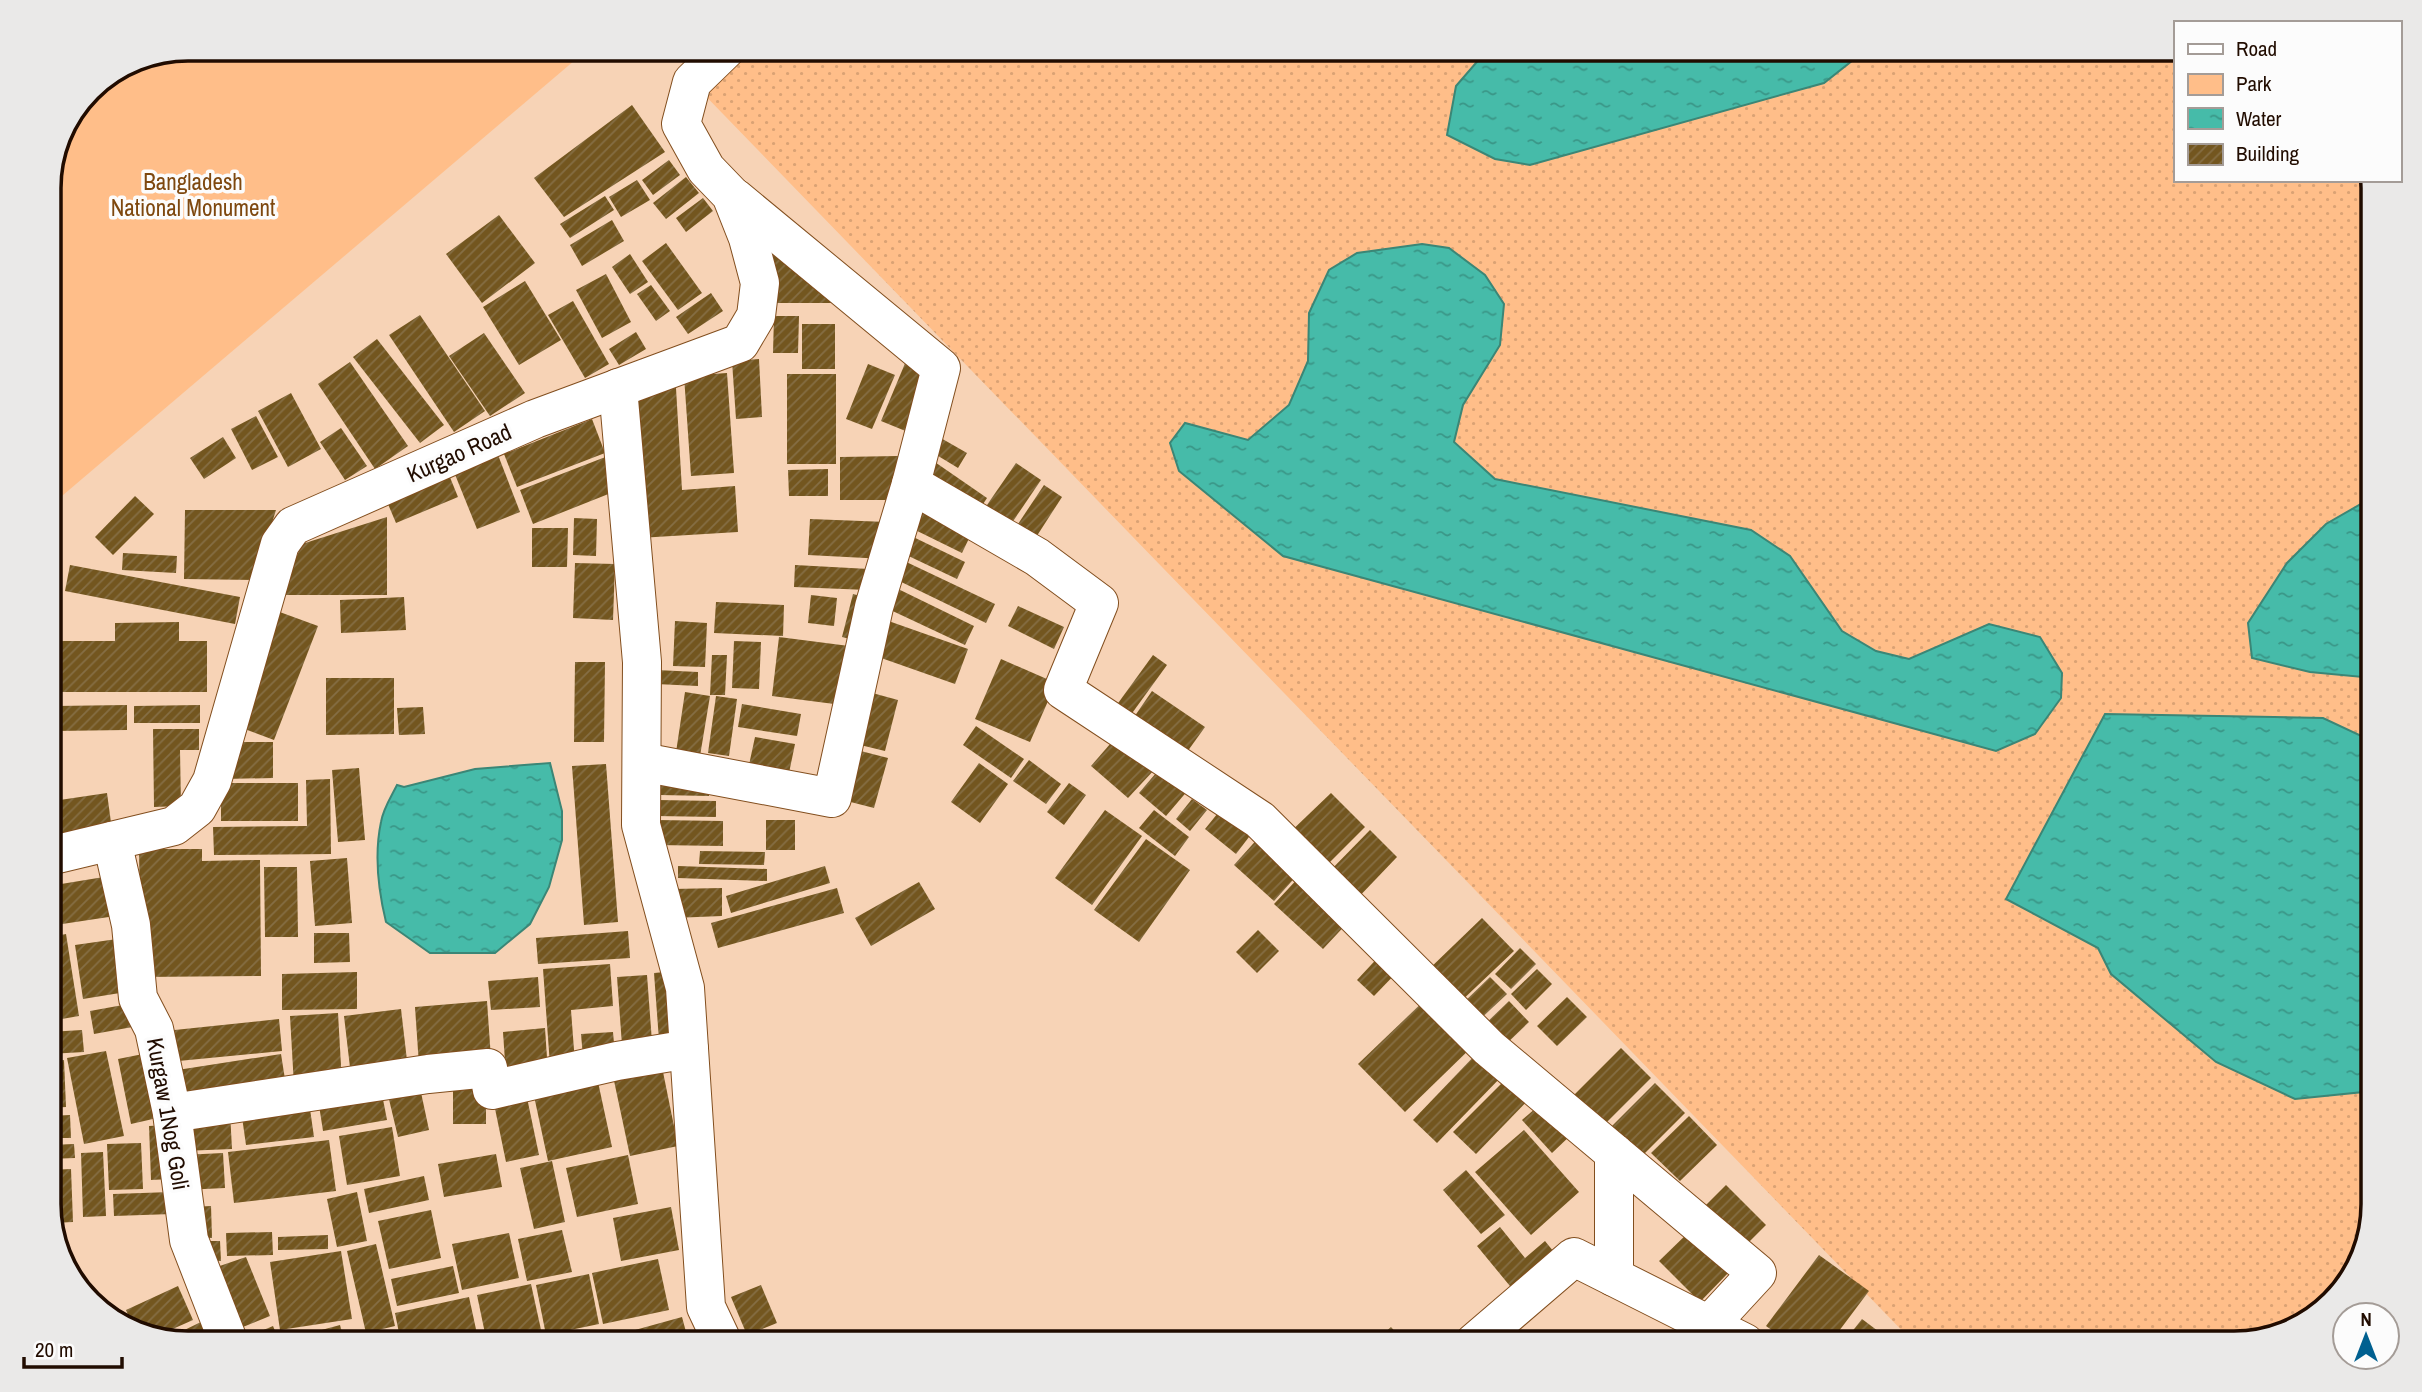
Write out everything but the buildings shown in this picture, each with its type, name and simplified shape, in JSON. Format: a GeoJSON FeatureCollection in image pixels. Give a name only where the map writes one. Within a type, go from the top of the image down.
{"type":"FeatureCollection","features":[{"type":"Feature","properties":{"kind":"street","name":"Kurgao Road"},"geometry":{"type":"LineString","coordinates":[[62,853],[174,826],[197,808],[212,780],[281,544],[293,526],[535,419],[740,342],[756,316],[760,284],[748,238],[731,195],[706,169],[681,124],[692,82],[714,61]]}},
{"type":"Feature","properties":{"kind":"street"},"geometry":{"type":"LineString","coordinates":[[642,762],[832,798],[874,607],[911,484],[941,368],[731,195]]}},
{"type":"Feature","properties":{"kind":"street"},"geometry":{"type":"LineString","coordinates":[[618,388],[642,662],[641,825],[685,988],[706,1307],[717,1331]]}},
{"type":"Feature","properties":{"kind":"street"},"geometry":{"type":"LineString","coordinates":[[911,484],[1037,557],[1099,603],[1063,690],[1260,820],[1489,1048],[1757,1273],[1709,1325]]}},
{"type":"Feature","properties":{"kind":"street","name":"Kurgaw 1Nog Goli"},"geometry":{"type":"LineString","coordinates":[[112,841],[131,925],[138,998],[154,1029],[172,1113],[190,1240],[224,1331]]}},
{"type":"Feature","properties":{"kind":"street"},"geometry":{"type":"LineString","coordinates":[[172,1113],[428,1074],[488,1068],[492,1090],[617,1061],[689,1049]]}},
{"type":"Feature","properties":{"kind":"street"},"geometry":{"type":"LineString","coordinates":[[1614,1153],[1614,1277]]}},
{"type":"Feature","properties":{"kind":"street"},"geometry":{"type":"LineString","coordinates":[[1488,1331],[1574,1257],[1721,1331]]}},
{"type":"Feature","properties":{"kind":"green space","name":"Bangladesh National Monument"},"geometry":{"type":"Polygon","coordinates":[[[188,61],[574,61],[62,496],[62,172],[74,132],[87,111],[111,87],[147,68],[188,61]]]}},
{"type":"Feature","properties":{"kind":"green space"},"geometry":{"type":"Polygon","coordinates":[[[714,61],[2174,61],[2174,182],[2360,182],[2361,1204],[2360,1220],[2351,1252],[2335,1281],[2324,1294],[2297,1314],[2250,1330],[1902,1331],[692,82],[714,61]]]}},
{"type":"Feature","properties":{"kind":"water"},"geometry":{"type":"Polygon","coordinates":[[[1478,61],[1852,61],[1824,83],[1530,165],[1495,159],[1447,135],[1456,86],[1478,61]]]}},
{"type":"Feature","properties":{"kind":"water"},"geometry":{"type":"Polygon","coordinates":[[[1422,244],[1449,248],[1485,275],[1504,304],[1500,345],[1463,405],[1454,442],[1495,479],[1751,530],[1790,556],[1842,631],[1876,651],[1909,659],[1989,624],[2040,637],[2062,673],[2061,698],[2035,734],[1996,751],[1283,556],[1179,471],[1170,443],[1185,423],[1248,440],[1289,405],[1308,361],[1309,313],[1329,270],[1357,253],[1422,244]]]}},
{"type":"Feature","properties":{"kind":"water"},"geometry":{"type":"Polygon","coordinates":[[[2360,504],[2360,677],[2310,672],[2252,658],[2248,623],[2287,563],[2326,524],[2360,504]]]}},
{"type":"Feature","properties":{"kind":"water"},"geometry":{"type":"Polygon","coordinates":[[[2105,714],[2323,718],[2361,736],[2361,1092],[2295,1099],[2216,1062],[2111,974],[2098,948],[2006,899],[2105,714]]]}},
{"type":"Feature","properties":{"kind":"water"},"geometry":{"type":"Polygon","coordinates":[[[550,763],[562,811],[562,840],[549,887],[530,924],[495,953],[430,953],[386,922],[379,885],[379,834],[382,817],[397,785],[404,787],[475,769],[550,763]]]}}]}
